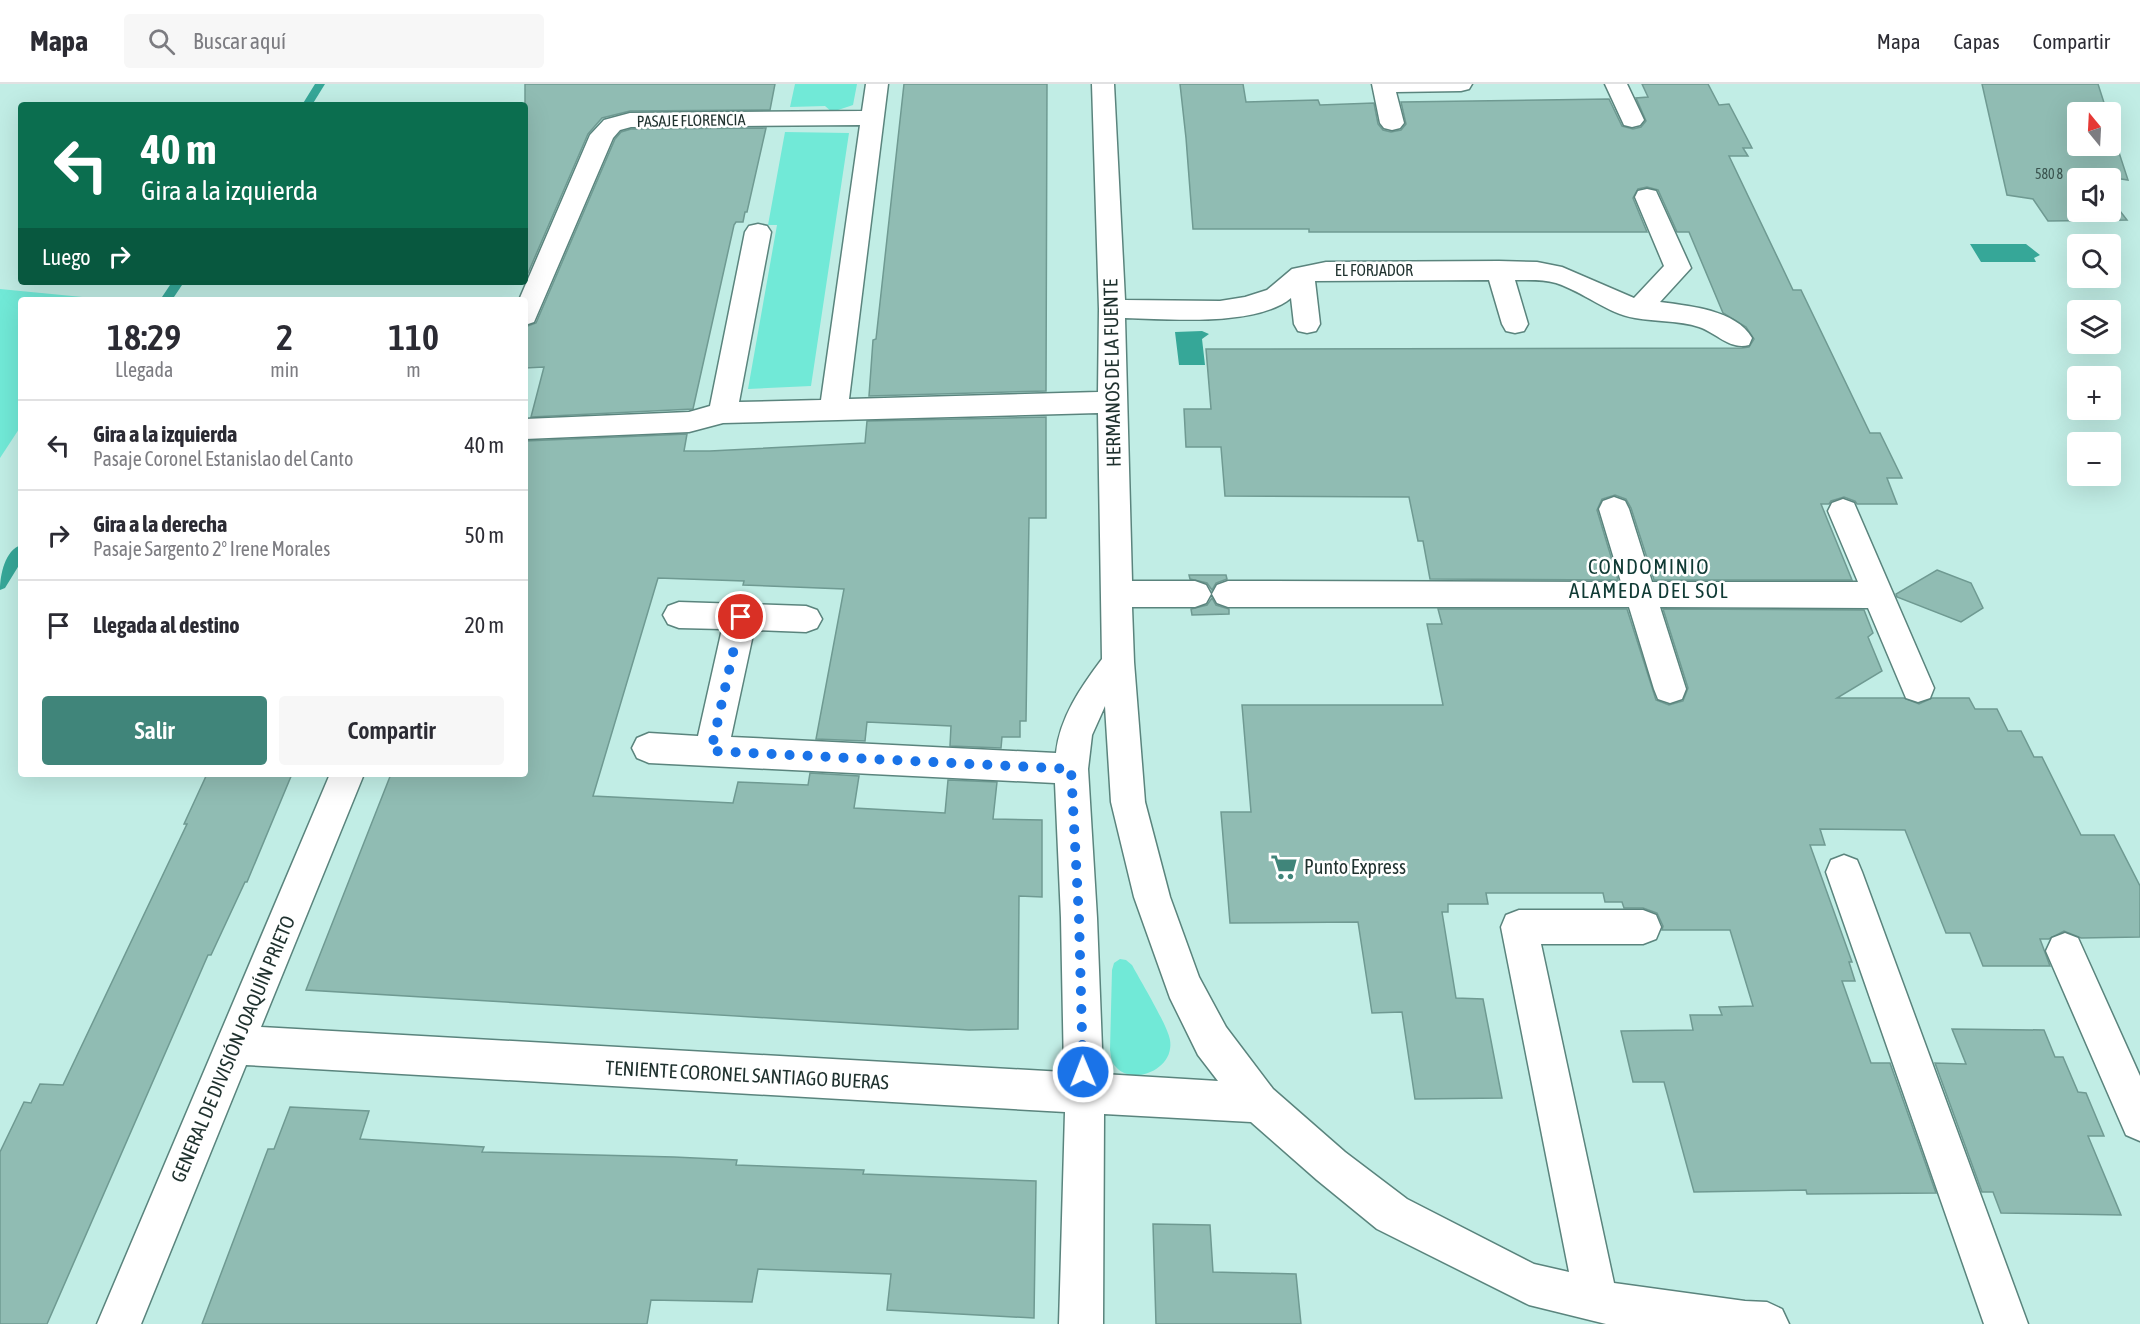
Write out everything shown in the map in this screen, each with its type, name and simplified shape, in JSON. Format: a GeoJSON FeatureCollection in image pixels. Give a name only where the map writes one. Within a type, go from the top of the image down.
{"type":"FeatureCollection","features":[{"type":"Feature","properties":{"kind":"street"},"geometry":{"type":"LineString","coordinates":[[834,410],[877,84]]}},
{"type":"Feature","properties":{"kind":"street","name":"HERMANOS DE LA FUENTE"},"geometry":{"type":"LineString","coordinates":[[1103,84],[1112,309],[1118,662],[1128,802],[1152,897],[1183,985],[1212,1041],[1259,1103],[1331,1166],[1392,1214],[1529,1284],[1644,1309],[1767,1324]]}},
{"type":"Feature","properties":{"kind":"street"},"geometry":{"type":"LineString","coordinates":[[1392,123],[1383,85],[1461,84]]}},
{"type":"Feature","properties":{"kind":"street"},"geometry":{"type":"LineString","coordinates":[[1616,84],[1632,120]]}},
{"type":"Feature","properties":{"kind":"street","name":"PASAJE FLORENCIA"},"geometry":{"type":"LineString","coordinates":[[528,309],[602,135],[612,125],[630,120],[872,118]]}},
{"type":"Feature","properties":{"kind":"street"},"geometry":{"type":"LineString","coordinates":[[1638,310],[1678,268],[1647,197]]}},
{"type":"Feature","properties":{"kind":"street"},"geometry":{"type":"LineString","coordinates":[[723,413],[758,232]]}},
{"type":"Feature","properties":{"kind":"street","name":"EL FORJADOR"},"geometry":{"type":"LineString","coordinates":[[1301,275],[1326,270],[1538,271],[1563,276],[1609,300],[1638,310],[1679,312],[1705,318],[1739,338]]}},
{"type":"Feature","properties":{"kind":"street"},"geometry":{"type":"LineString","coordinates":[[1499,270],[1515,324]]}},
{"type":"Feature","properties":{"kind":"street"},"geometry":{"type":"LineString","coordinates":[[1112,309],[1221,310],[1248,306],[1276,296],[1301,275]]}},
{"type":"Feature","properties":{"kind":"street"},"geometry":{"type":"LineString","coordinates":[[1301,275],[1307,324]]}},
{"type":"Feature","properties":{"kind":"street"},"geometry":{"type":"LineString","coordinates":[[528,429],[689,422],[723,413],[1112,402]]}},
{"type":"Feature","properties":{"kind":"street"},"geometry":{"type":"LineString","coordinates":[[1614,509],[1670,689]]}},
{"type":"Feature","properties":{"kind":"street"},"geometry":{"type":"LineString","coordinates":[[1843,511],[1918,688]]}},
{"type":"Feature","properties":{"kind":"street"},"geometry":{"type":"LineString","coordinates":[[1117,594],[1195,594]]}},
{"type":"Feature","properties":{"kind":"street"},"geometry":{"type":"LineString","coordinates":[[1228,594],[1879,594]]}},
{"type":"Feature","properties":{"kind":"street"},"geometry":{"type":"LineString","coordinates":[[679,615],[806,620]]}},
{"type":"Feature","properties":{"kind":"street"},"geometry":{"type":"LineString","coordinates":[[711,751],[741,617]]}},
{"type":"Feature","properties":{"kind":"street"},"geometry":{"type":"LineString","coordinates":[[1081,1324],[1084,1094],[1079,918],[1071,769],[1075,735],[1091,699],[1118,662]]}},
{"type":"Feature","properties":{"kind":"street"},"geometry":{"type":"LineString","coordinates":[[649,748],[1071,769]]}},
{"type":"Feature","properties":{"kind":"street","name":"GENERAL DE DIVISIÓN JOAQUÍN PRIETO"},"geometry":{"type":"LineString","coordinates":[[119,1324],[346,777]]}},
{"type":"Feature","properties":{"kind":"street"},"geometry":{"type":"LineString","coordinates":[[1844,872],[2006,1324]]}},
{"type":"Feature","properties":{"kind":"street"},"geometry":{"type":"LineString","coordinates":[[1596,1299],[1520,927],[1643,927]]}},
{"type":"Feature","properties":{"kind":"street"},"geometry":{"type":"LineString","coordinates":[[2065,951],[2140,1121]]}},
{"type":"Feature","properties":{"kind":"street","name":"TENIENTE CORONEL SANTIAGO BUERAS"},"geometry":{"type":"LineString","coordinates":[[234,1046],[1259,1103]]}},
{"type":"Feature","properties":{"kind":"shaded area"},"geometry":{"type":"Polygon","coordinates":[[[795,84],[857,84],[853,105],[832,112],[825,106],[790,107],[795,84]]]}},
{"type":"Feature","properties":{"kind":"shaded area"},"geometry":{"type":"Polygon","coordinates":[[[785,132],[849,133],[811,386],[748,389],[777,225],[768,225],[785,132]]]}},
{"type":"Feature","properties":{"kind":"shaded area"},"geometry":{"type":"Polygon","coordinates":[[[1970,244],[2026,244],[2040,255],[2034,258],[2036,262],[1981,262],[1970,244]]]}},
{"type":"Feature","properties":{"kind":"shaded area"},"geometry":{"type":"Polygon","coordinates":[[[0,289],[82,297],[18,297],[18,431],[0,458],[0,289]]]}},
{"type":"Feature","properties":{"kind":"shaded area"},"geometry":{"type":"Polygon","coordinates":[[[1202,331],[1209,334],[1202,339],[1205,365],[1179,365],[1175,332],[1202,331]]]}},
{"type":"Feature","properties":{"kind":"shaded area"},"geometry":{"type":"Polygon","coordinates":[[[1120,959],[1132,965],[1159,1014],[1170,1040],[1170,1051],[1166,1060],[1151,1072],[1141,1075],[1123,1073],[1114,1065],[1111,1057],[1112,970],[1114,963],[1120,959]]]}},
{"type":"Feature","properties":{"kind":"building"},"geometry":{"type":"Polygon","coordinates":[[[525,84],[775,84],[770,110],[630,111],[602,118],[588,134],[528,273],[528,102],[525,102],[525,84]]]}},
{"type":"Feature","properties":{"kind":"building"},"geometry":{"type":"Polygon","coordinates":[[[904,84],[1047,84],[1046,391],[869,396],[873,340],[876,339],[904,84]]]}},
{"type":"Feature","properties":{"kind":"building"},"geometry":{"type":"Polygon","coordinates":[[[1180,84],[1243,84],[1246,102],[1318,100],[1320,105],[1374,103],[1378,124],[1383,130],[1391,132],[1401,130],[1406,124],[1401,102],[1609,99],[1622,126],[1633,129],[1641,127],[1646,121],[1636,98],[1648,97],[1642,84],[1708,84],[1719,105],[1729,104],[1752,148],[1743,148],[1748,156],[1729,156],[1793,290],[1801,290],[1870,433],[1880,433],[1902,478],[1887,478],[1897,504],[1857,504],[1844,497],[1831,501],[1829,504],[1821,504],[1852,580],[1654,580],[1631,508],[1626,499],[1615,495],[1602,499],[1597,510],[1618,580],[1430,579],[1423,541],[1418,541],[1409,497],[1225,496],[1221,447],[1186,447],[1184,409],[1211,409],[1206,349],[1742,348],[1749,347],[1754,339],[1746,327],[1723,313],[1689,232],[1677,232],[1658,190],[1647,187],[1638,189],[1633,198],[1647,232],[1309,232],[1309,229],[1193,229],[1180,84]]]}},
{"type":"Feature","properties":{"kind":"building"},"geometry":{"type":"Polygon","coordinates":[[[1982,84],[2098,84],[2104,102],[2067,102],[2067,156],[2120,156],[2128,180],[2121,179],[2121,168],[2067,168],[2067,221],[2048,221],[2033,199],[2007,195],[1982,84]]]}},
{"type":"Feature","properties":{"kind":"building"},"geometry":{"type":"Polygon","coordinates":[[[766,128],[747,212],[745,212],[743,222],[736,222],[734,225],[693,409],[531,417],[544,367],[528,368],[528,326],[536,323],[615,139],[621,132],[631,129],[766,128]]]}},
{"type":"Feature","properties":{"kind":"building"},"geometry":{"type":"Polygon","coordinates":[[[2121,212],[2127,220],[2121,220],[2121,212]]]}},
{"type":"Feature","properties":{"kind":"building"},"geometry":{"type":"Polygon","coordinates":[[[1046,417],[1046,518],[1029,518],[1026,721],[1020,721],[1020,737],[1002,737],[1001,748],[950,746],[951,726],[867,722],[865,741],[816,739],[844,589],[743,585],[744,581],[658,578],[593,796],[733,803],[738,782],[808,785],[810,773],[859,776],[854,808],[945,813],[948,780],[997,782],[993,819],[1042,820],[1042,897],[1019,896],[1018,1029],[969,1030],[306,990],[390,777],[528,777],[528,441],[687,434],[684,451],[865,443],[867,421],[1046,417]]]}},
{"type":"Feature","properties":{"kind":"building"},"geometry":{"type":"Polygon","coordinates":[[[1937,570],[1971,583],[1983,608],[1961,622],[1897,597],[1896,594],[1937,570]]]}},
{"type":"Feature","properties":{"kind":"building"},"geometry":{"type":"Polygon","coordinates":[[[1189,575],[1226,575],[1227,579],[1216,583],[1212,590],[1207,583],[1190,579],[1189,575]]]}},
{"type":"Feature","properties":{"kind":"building"},"geometry":{"type":"Polygon","coordinates":[[[1212,598],[1216,605],[1229,609],[1229,614],[1192,615],[1191,609],[1207,605],[1212,598]]]}},
{"type":"Feature","properties":{"kind":"building"},"geometry":{"type":"Polygon","coordinates":[[[1438,609],[1627,609],[1656,700],[1669,705],[1683,701],[1688,688],[1663,609],[1864,610],[1873,633],[1868,637],[1882,671],[1837,698],[1904,698],[1919,704],[1932,698],[1969,698],[1975,709],[1997,709],[2008,731],[2021,731],[2034,757],[2042,757],[2081,835],[2114,835],[2140,886],[2140,937],[2081,938],[2064,931],[2049,939],[2040,939],[2050,966],[1983,966],[1970,933],[1946,933],[1905,830],[1820,829],[1825,845],[1810,845],[1852,962],[1849,962],[1855,981],[1842,981],[1871,1063],[1890,1063],[1936,1193],[1807,1194],[1806,1190],[1694,1192],[1664,1082],[1633,1082],[1621,1031],[1693,1030],[1690,1015],[1722,1015],[1719,1007],[1753,1006],[1730,930],[1662,930],[1663,926],[1657,913],[1643,908],[1624,908],[1622,902],[1605,902],[1603,893],[1486,893],[1488,904],[1448,904],[1448,912],[1442,912],[1456,998],[1483,999],[1502,1098],[1415,1099],[1402,1012],[1372,1013],[1358,922],[1230,923],[1221,812],[1251,812],[1242,705],[1443,705],[1427,624],[1442,624],[1438,609]]]}},
{"type":"Feature","properties":{"kind":"building"},"geometry":{"type":"Polygon","coordinates":[[[206,777],[291,777],[247,882],[211,955],[208,955],[47,1324],[0,1324],[0,1152],[24,1102],[31,1103],[40,1084],[63,1085],[187,824],[184,824],[206,777]]]}},
{"type":"Feature","properties":{"kind":"building"},"geometry":{"type":"Polygon","coordinates":[[[1952,1029],[2044,1030],[2055,1057],[2063,1057],[2078,1092],[2086,1093],[2104,1136],[2088,1136],[2121,1215],[2001,1213],[1993,1192],[1982,1192],[1935,1063],[1966,1064],[1952,1029]]]}},
{"type":"Feature","properties":{"kind":"building"},"geometry":{"type":"Polygon","coordinates":[[[290,1107],[369,1111],[360,1139],[484,1147],[482,1152],[737,1160],[736,1165],[864,1170],[863,1174],[1036,1181],[1034,1318],[887,1310],[891,1274],[758,1269],[752,1302],[651,1300],[647,1324],[202,1324],[268,1149],[274,1149],[290,1107]]]}},
{"type":"Feature","properties":{"kind":"building"},"geometry":{"type":"Polygon","coordinates":[[[1153,1224],[1210,1225],[1213,1272],[1296,1274],[1301,1324],[1156,1324],[1153,1224]]]}},
{"type":"Feature","properties":{"kind":"waterway"},"geometry":{"type":"LineString","coordinates":[[309,102],[320,84]]}},
{"type":"Feature","properties":{"kind":"waterway"},"geometry":{"type":"LineString","coordinates":[[168,297],[176,285]]}},
{"type":"Feature","properties":{"kind":"waterway"},"geometry":{"type":"LineString","coordinates":[[0,584],[18,555]]}},
{"type":"Feature","properties":{"kind":"place","name":"Punto Express"},"geometry":{"type":"Point","coordinates":[1284,867]}},
{"type":"Feature","properties":{"kind":"district","name":"CONDOMINIO ALAMEDA DEL SOL"},"geometry":{"type":"Point","coordinates":[1649,579]}},
{"type":"Feature","properties":{"kind":"route"},"geometry":{"type":"LineString","coordinates":[[741,617],[711,751],[1071,769],[1079,918],[1083,1072]]}}]}
